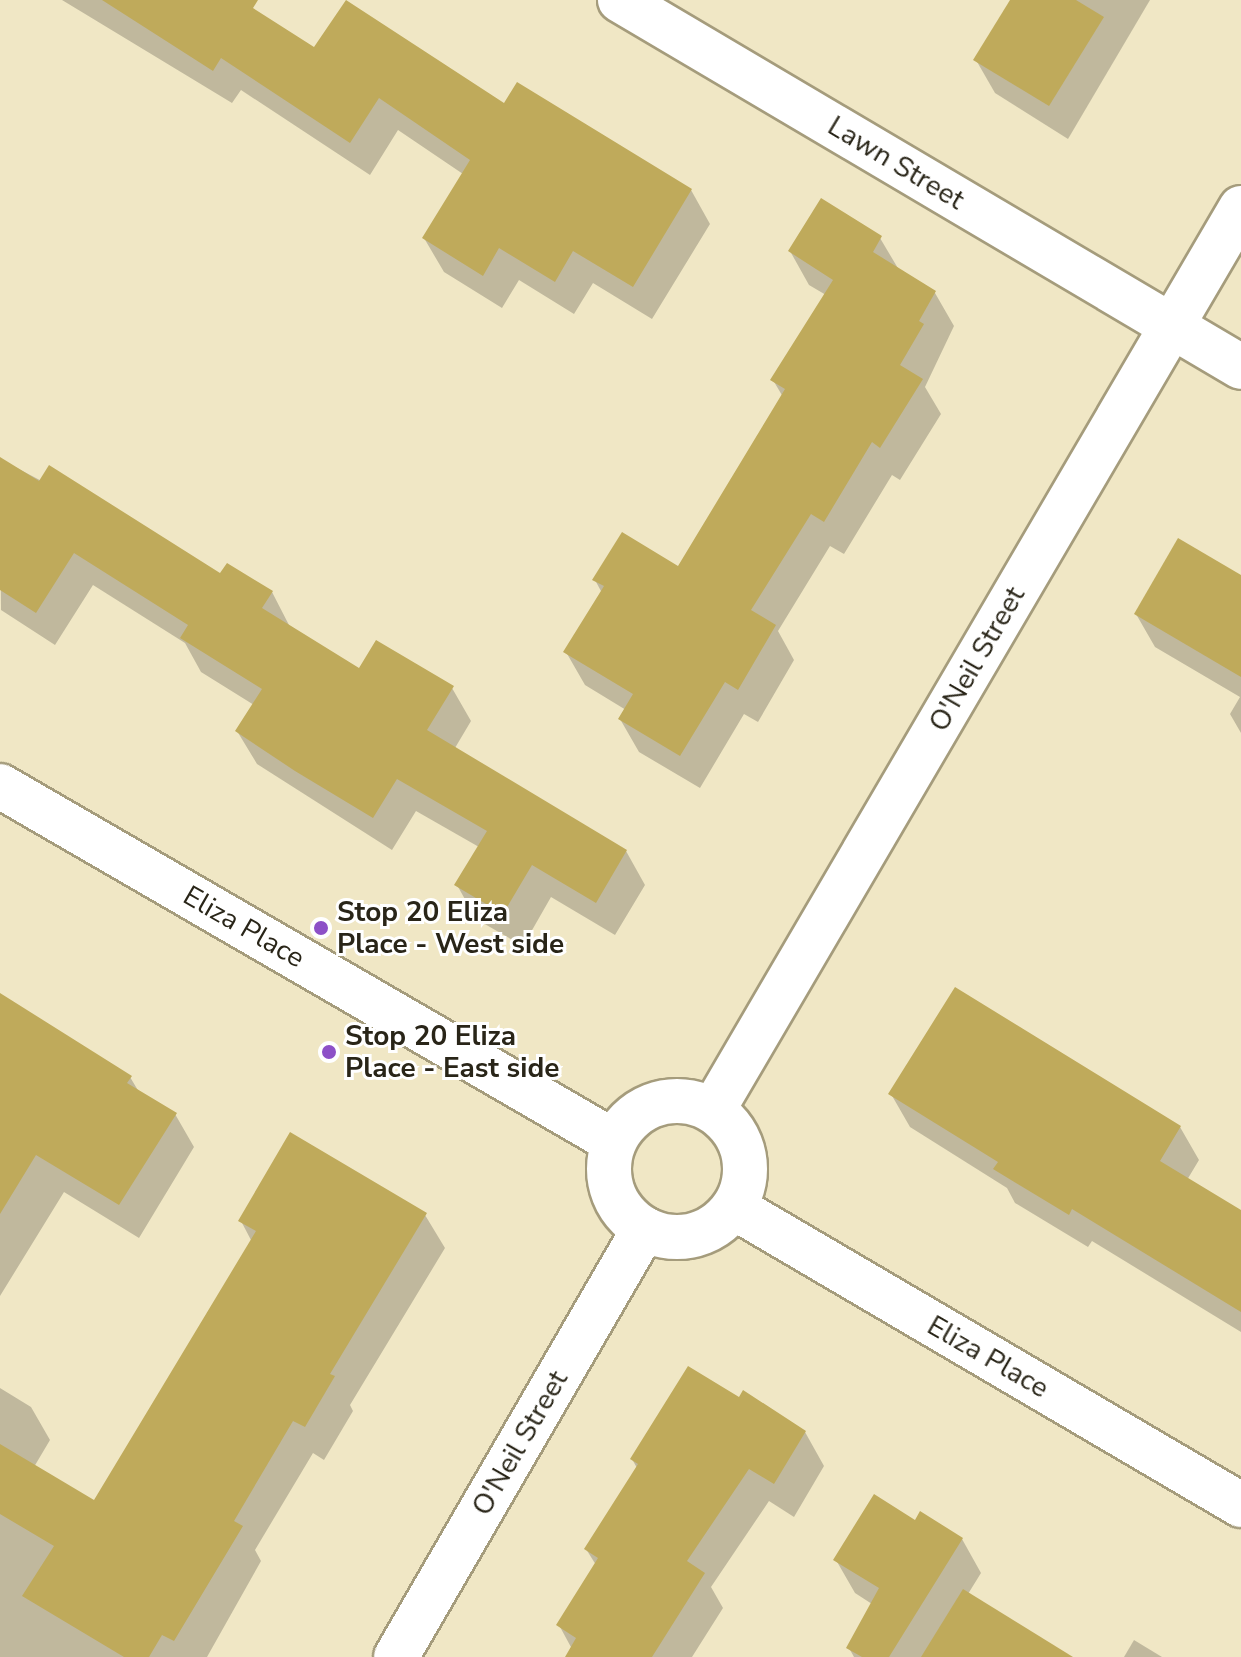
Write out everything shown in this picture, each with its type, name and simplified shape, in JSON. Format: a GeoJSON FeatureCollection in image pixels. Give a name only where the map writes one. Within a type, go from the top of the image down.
{"type":"FeatureCollection","features":[{"type":"Feature","properties":{"kind":"street","name":"Lawn Street"},"geometry":{"type":"LineString","coordinates":[[620,0],[1241,367]]}},
{"type":"Feature","properties":{"kind":"street","name":"O'Neil Street"},"geometry":{"type":"LineString","coordinates":[[713,1110],[1241,208]]}},
{"type":"Feature","properties":{"kind":"street","name":"Eliza Place"},"geometry":{"type":"LineString","coordinates":[[0,786],[613,1141]]}},
{"type":"Feature","properties":{"kind":"street"},"geometry":{"type":"LineString","coordinates":[[664,1101],[687,1101],[713,1110],[731,1126],[741,1147],[745,1171],[735,1208],[710,1229],[688,1236],[644,1229],[625,1214],[613,1194],[608,1170],[613,1141],[642,1110],[664,1101]]}},
{"type":"Feature","properties":{"kind":"street","name":"Eliza Place"},"geometry":{"type":"LineString","coordinates":[[735,1208],[1241,1505]]}},
{"type":"Feature","properties":{"kind":"street","name":"O'Neil Street"},"geometry":{"type":"LineString","coordinates":[[396,1657],[644,1229]]}},
{"type":"Feature","properties":{"kind":"building"},"geometry":{"type":"Polygon","coordinates":[[[102,0],[258,0],[253,8],[314,47],[346,0],[504,103],[517,82],[692,189],[633,287],[573,251],[555,282],[499,248],[483,276],[422,238],[470,160],[379,98],[350,143],[221,58],[213,71],[102,0]]]}},
{"type":"Feature","properties":{"kind":"building"},"geometry":{"type":"Polygon","coordinates":[[[1010,0],[1076,0],[1104,17],[1049,106],[973,60],[1010,0]]]}},
{"type":"Feature","properties":{"kind":"building"},"geometry":{"type":"Polygon","coordinates":[[[821,198],[882,236],[873,252],[936,291],[919,321],[924,324],[900,365],[923,379],[880,448],[872,442],[824,522],[811,514],[751,610],[776,625],[738,690],[725,682],[680,756],[618,719],[633,694],[563,652],[604,586],[592,580],[622,532],[678,566],[785,389],[770,380],[833,280],[788,251],[821,198]]]}},
{"type":"Feature","properties":{"kind":"building"},"geometry":{"type":"Polygon","coordinates":[[[0,457],[39,481],[49,465],[220,573],[227,563],[273,591],[262,608],[359,668],[376,640],[454,686],[427,730],[627,850],[596,903],[532,865],[503,914],[454,885],[487,831],[397,779],[373,818],[235,731],[262,689],[180,638],[188,625],[74,553],[36,613],[0,590],[0,457]]]}},
{"type":"Feature","properties":{"kind":"building"},"geometry":{"type":"Polygon","coordinates":[[[1178,538],[1241,575],[1241,677],[1134,614],[1178,538]]]}},
{"type":"Feature","properties":{"kind":"building"},"geometry":{"type":"Polygon","coordinates":[[[955,987],[1181,1126],[1160,1161],[1241,1210],[1241,1312],[1072,1209],[1069,1215],[993,1169],[998,1162],[888,1094],[955,987]]]}},
{"type":"Feature","properties":{"kind":"building"},"geometry":{"type":"Polygon","coordinates":[[[0,993],[132,1076],[127,1083],[177,1113],[119,1205],[36,1155],[0,1214],[0,993]]]}},
{"type":"Feature","properties":{"kind":"building"},"geometry":{"type":"Polygon","coordinates":[[[290,1132],[427,1213],[330,1374],[335,1376],[305,1427],[293,1421],[234,1521],[243,1526],[174,1641],[162,1635],[149,1657],[124,1657],[22,1596],[54,1546],[0,1514],[0,1444],[94,1500],[256,1231],[238,1221],[290,1132]]]}},
{"type":"Feature","properties":{"kind":"building"},"geometry":{"type":"Polygon","coordinates":[[[688,1366],[739,1397],[743,1390],[806,1431],[774,1484],[749,1469],[687,1561],[705,1573],[652,1657],[565,1657],[576,1638],[556,1625],[598,1558],[584,1549],[638,1464],[630,1459],[688,1366]]]}},
{"type":"Feature","properties":{"kind":"building"},"geometry":{"type":"Polygon","coordinates":[[[874,1494],[915,1520],[920,1511],[963,1538],[889,1657],[862,1657],[846,1648],[879,1588],[833,1560],[874,1494]]]}},
{"type":"Feature","properties":{"kind":"building"},"geometry":{"type":"Polygon","coordinates":[[[963,1589],[1073,1657],[921,1657],[963,1589]]]}},
{"type":"Feature","properties":{"kind":"place","name":"Stop 20 Eliza Place - West side"},"geometry":{"type":"Point","coordinates":[321,928]}},
{"type":"Feature","properties":{"kind":"place","name":"Stop 20 Eliza Place - East side"},"geometry":{"type":"Point","coordinates":[329,1052]}}]}
